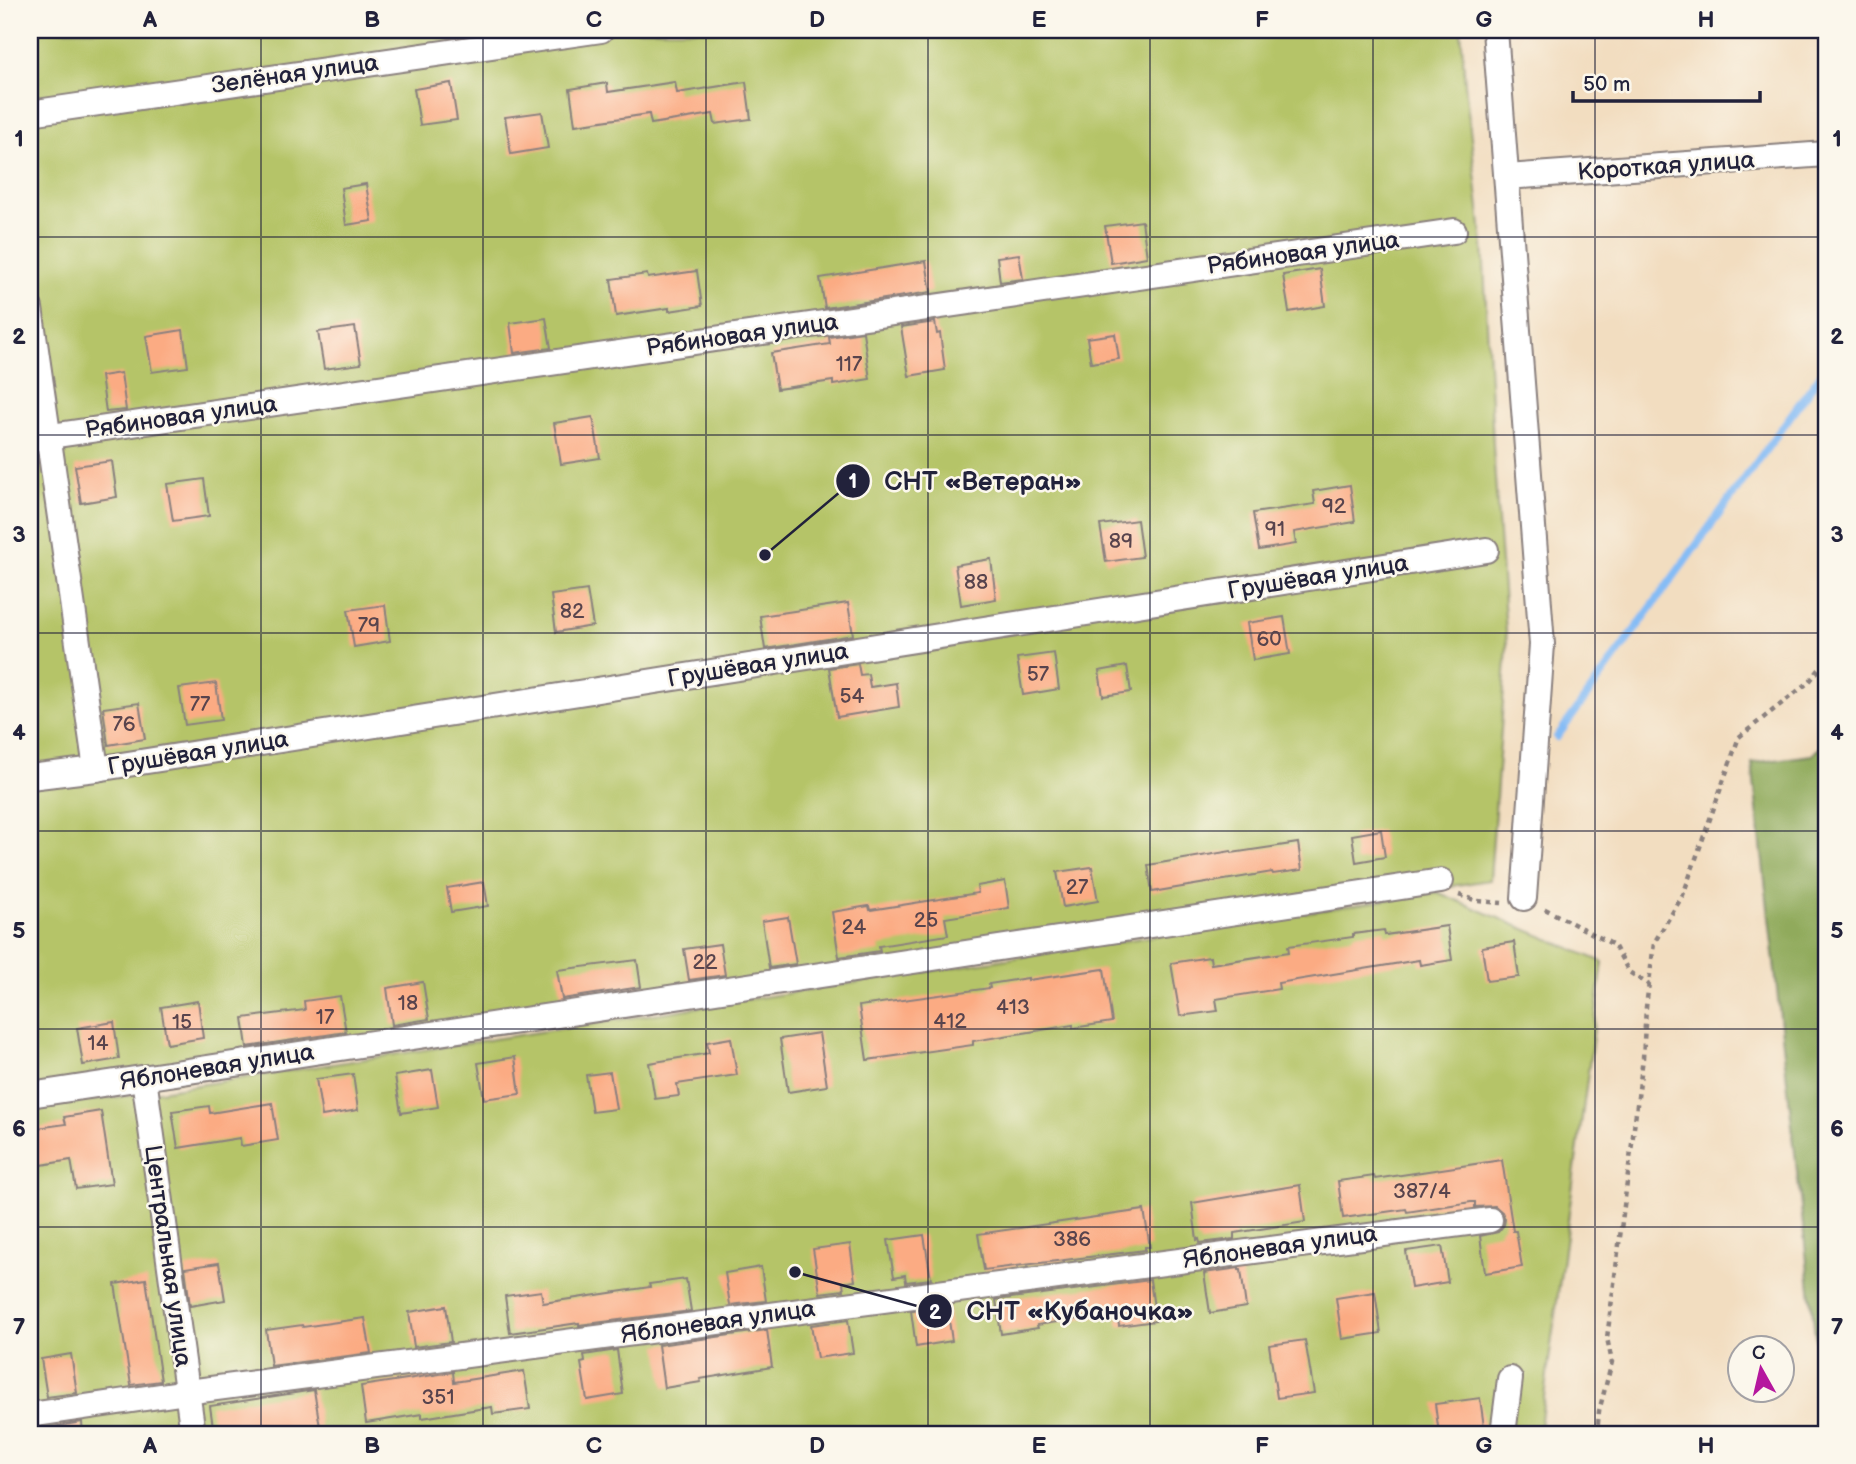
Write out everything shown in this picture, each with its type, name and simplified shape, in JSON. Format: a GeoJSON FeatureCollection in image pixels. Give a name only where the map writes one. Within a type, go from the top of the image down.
{"type":"FeatureCollection","features":[{"type":"Feature","properties":{"kind":"street","name":"Зелёная улица"},"geometry":{"type":"LineString","coordinates":[[30,113],[601,30]]}},
{"type":"Feature","properties":{"kind":"street"},"geometry":{"type":"LineString","coordinates":[[1495,30],[1542,644],[1524,898]]}},
{"type":"Feature","properties":{"kind":"street","name":"Короткая улица"},"geometry":{"type":"LineString","coordinates":[[1507,177],[1826,154]]}},
{"type":"Feature","properties":{"kind":"street","name":"Рябиновая улица"},"geometry":{"type":"LineString","coordinates":[[38,438],[1454,231]]}},
{"type":"Feature","properties":{"kind":"street"},"geometry":{"type":"LineString","coordinates":[[30,308],[38,438],[96,769]]}},
{"type":"Feature","properties":{"kind":"street","name":"Грушёвая улица"},"geometry":{"type":"LineString","coordinates":[[30,778],[1486,550]]}},
{"type":"Feature","properties":{"kind":"street","name":"Яблоневая улица"},"geometry":{"type":"LineString","coordinates":[[30,1095],[1441,881]]}},
{"type":"Feature","properties":{"kind":"street","name":"Центральная улица"},"geometry":{"type":"LineString","coordinates":[[144,1078],[193,1434]]}},
{"type":"Feature","properties":{"kind":"street","name":"Яблоневая улица"},"geometry":{"type":"LineString","coordinates":[[30,1415],[1490,1220]]}},
{"type":"Feature","properties":{"kind":"street"},"geometry":{"type":"LineString","coordinates":[[1503,1434],[1510,1379]]}},
{"type":"Feature","properties":{"kind":"path"},"geometry":{"type":"LineString","coordinates":[[1597,1434],[1599,1411],[1612,1362],[1607,1338],[1643,1058],[1654,943],[1683,895],[1740,737],[1809,682],[1826,661]]}},
{"type":"Feature","properties":{"kind":"path"},"geometry":{"type":"LineString","coordinates":[[1441,881],[1455,893],[1478,901],[1507,904],[1524,898],[1614,945],[1629,972],[1649,985]]}},
{"type":"Feature","properties":{"kind":"green space"},"geometry":{"type":"Polygon","coordinates":[[[30,30],[1461,30],[1483,244],[1494,464],[1507,646],[1490,880],[30,1103],[30,30]]]}},
{"type":"Feature","properties":{"kind":"green space"},"geometry":{"type":"Polygon","coordinates":[[[1826,741],[1826,1434],[1752,763],[1812,755],[1826,741]]]}},
{"type":"Feature","properties":{"kind":"green space"},"geometry":{"type":"Polygon","coordinates":[[[1437,892],[1603,962],[1539,1434],[30,1434],[30,1109],[1437,892]]]}},
{"type":"Feature","properties":{"kind":"building"},"geometry":{"type":"Polygon","coordinates":[[[675,82],[677,93],[746,82],[751,119],[715,124],[713,114],[651,124],[649,114],[575,125],[570,89],[607,83],[608,92],[675,82]]]}},
{"type":"Feature","properties":{"kind":"building"},"geometry":{"type":"Polygon","coordinates":[[[451,83],[457,120],[420,125],[414,89],[451,83]]]}},
{"type":"Feature","properties":{"kind":"building"},"geometry":{"type":"Polygon","coordinates":[[[542,112],[548,148],[511,154],[505,117],[542,112]]]}},
{"type":"Feature","properties":{"kind":"building"},"geometry":{"type":"Polygon","coordinates":[[[366,184],[372,221],[346,225],[341,188],[366,184]]]}},
{"type":"Feature","properties":{"kind":"building"},"geometry":{"type":"Polygon","coordinates":[[[1142,221],[1147,257],[1111,263],[1105,226],[1142,221]]]}},
{"type":"Feature","properties":{"kind":"building"},"geometry":{"type":"Polygon","coordinates":[[[1019,254],[1023,279],[1000,282],[997,257],[1019,254]]]}},
{"type":"Feature","properties":{"kind":"building"},"geometry":{"type":"Polygon","coordinates":[[[926,261],[931,292],[825,308],[820,278],[926,261]]]}},
{"type":"Feature","properties":{"kind":"building"},"geometry":{"type":"Polygon","coordinates":[[[1320,269],[1325,306],[1289,312],[1283,275],[1320,269]]]}},
{"type":"Feature","properties":{"kind":"building"},"geometry":{"type":"Polygon","coordinates":[[[697,271],[702,306],[616,316],[611,279],[647,274],[648,278],[697,271]]]}},
{"type":"Feature","properties":{"kind":"building"},"geometry":{"type":"Polygon","coordinates":[[[546,318],[551,348],[514,353],[510,323],[546,318]]]}},
{"type":"Feature","properties":{"kind":"building"},"geometry":{"type":"Polygon","coordinates":[[[935,322],[937,334],[940,333],[945,370],[909,376],[901,327],[935,322]]]}},
{"type":"Feature","properties":{"kind":"building"},"geometry":{"type":"Polygon","coordinates":[[[355,327],[361,364],[324,369],[318,332],[355,327]]]}},
{"type":"Feature","properties":{"kind":"building"},"geometry":{"type":"Polygon","coordinates":[[[183,330],[188,367],[152,372],[146,336],[183,330]]]}},
{"type":"Feature","properties":{"kind":"building"},"geometry":{"type":"Polygon","coordinates":[[[863,332],[870,379],[777,389],[771,353],[830,344],[829,337],[863,332]]]}},
{"type":"Feature","properties":{"kind":"building"},"geometry":{"type":"Polygon","coordinates":[[[1115,334],[1119,359],[1091,363],[1087,338],[1115,334]]]}},
{"type":"Feature","properties":{"kind":"building"},"geometry":{"type":"Polygon","coordinates":[[[121,373],[126,410],[106,412],[101,376],[121,373]]]}},
{"type":"Feature","properties":{"kind":"building"},"geometry":{"type":"Polygon","coordinates":[[[593,417],[600,458],[561,464],[554,423],[593,417]]]}},
{"type":"Feature","properties":{"kind":"building"},"geometry":{"type":"Polygon","coordinates":[[[112,461],[117,497],[81,503],[75,466],[112,461]]]}},
{"type":"Feature","properties":{"kind":"building"},"geometry":{"type":"Polygon","coordinates":[[[204,479],[209,516],[173,521],[167,484],[204,479]]]}},
{"type":"Feature","properties":{"kind":"building"},"geometry":{"type":"Polygon","coordinates":[[[1350,485],[1355,522],[1294,532],[1296,544],[1259,550],[1253,513],[1315,504],[1313,491],[1350,485]]]}},
{"type":"Feature","properties":{"kind":"building"},"geometry":{"type":"Polygon","coordinates":[[[1137,520],[1142,557],[1106,562],[1100,525],[1137,520]]]}},
{"type":"Feature","properties":{"kind":"building"},"geometry":{"type":"Polygon","coordinates":[[[991,559],[996,599],[961,605],[955,565],[991,559]]]}},
{"type":"Feature","properties":{"kind":"building"},"geometry":{"type":"Polygon","coordinates":[[[587,590],[593,626],[556,632],[551,595],[587,590]]]}},
{"type":"Feature","properties":{"kind":"building"},"geometry":{"type":"Polygon","coordinates":[[[848,603],[853,635],[765,649],[760,616],[848,603]]]}},
{"type":"Feature","properties":{"kind":"building"},"geometry":{"type":"Polygon","coordinates":[[[385,605],[390,641],[354,647],[348,610],[385,605]]]}},
{"type":"Feature","properties":{"kind":"building"},"geometry":{"type":"Polygon","coordinates":[[[1284,617],[1290,654],[1253,660],[1247,623],[1284,617]]]}},
{"type":"Feature","properties":{"kind":"building"},"geometry":{"type":"Polygon","coordinates":[[[1054,653],[1059,689],[1023,695],[1017,658],[1054,653]]]}},
{"type":"Feature","properties":{"kind":"building"},"geometry":{"type":"Polygon","coordinates":[[[858,664],[860,675],[868,674],[870,687],[896,683],[899,707],[837,717],[829,668],[858,664]]]}},
{"type":"Feature","properties":{"kind":"building"},"geometry":{"type":"Polygon","coordinates":[[[1127,666],[1131,692],[1103,696],[1099,671],[1127,666]]]}},
{"type":"Feature","properties":{"kind":"building"},"geometry":{"type":"Polygon","coordinates":[[[216,683],[221,720],[185,725],[179,688],[216,683]]]}},
{"type":"Feature","properties":{"kind":"building"},"geometry":{"type":"Polygon","coordinates":[[[139,703],[145,739],[108,745],[103,708],[139,703]]]}},
{"type":"Feature","properties":{"kind":"building"},"geometry":{"type":"Polygon","coordinates":[[[1381,830],[1385,857],[1356,862],[1352,835],[1381,830]]]}},
{"type":"Feature","properties":{"kind":"building"},"geometry":{"type":"Polygon","coordinates":[[[1298,843],[1302,870],[1272,872],[1152,892],[1148,865],[1298,843]]]}},
{"type":"Feature","properties":{"kind":"building"},"geometry":{"type":"Polygon","coordinates":[[[1092,867],[1098,901],[1063,907],[1057,872],[1092,867]]]}},
{"type":"Feature","properties":{"kind":"building"},"geometry":{"type":"Polygon","coordinates":[[[1005,881],[1009,908],[945,918],[948,935],[879,946],[880,951],[839,957],[832,912],[869,906],[870,910],[978,893],[977,886],[1005,881]]]}},
{"type":"Feature","properties":{"kind":"building"},"geometry":{"type":"Polygon","coordinates":[[[484,882],[488,906],[451,912],[447,888],[484,882]]]}},
{"type":"Feature","properties":{"kind":"building"},"geometry":{"type":"Polygon","coordinates":[[[788,917],[796,964],[769,968],[762,921],[788,917]]]}},
{"type":"Feature","properties":{"kind":"building"},"geometry":{"type":"Polygon","coordinates":[[[1447,926],[1452,960],[1420,965],[1419,960],[1278,983],[1279,989],[1216,999],[1218,1011],[1180,1016],[1171,963],[1210,957],[1211,964],[1289,952],[1288,946],[1353,937],[1353,934],[1384,930],[1385,935],[1447,926]]]}},
{"type":"Feature","properties":{"kind":"building"},"geometry":{"type":"Polygon","coordinates":[[[1514,942],[1519,977],[1487,981],[1482,947],[1514,942]]]}},
{"type":"Feature","properties":{"kind":"building"},"geometry":{"type":"Polygon","coordinates":[[[720,944],[725,975],[689,980],[684,949],[720,944]]]}},
{"type":"Feature","properties":{"kind":"building"},"geometry":{"type":"Polygon","coordinates":[[[637,960],[641,987],[562,999],[557,970],[637,960]]]}},
{"type":"Feature","properties":{"kind":"building"},"geometry":{"type":"Polygon","coordinates":[[[1104,969],[1112,1022],[1073,1028],[1073,1025],[973,1041],[973,1045],[867,1060],[859,1006],[990,988],[989,984],[1028,978],[1104,969]]]}},
{"type":"Feature","properties":{"kind":"building"},"geometry":{"type":"Polygon","coordinates":[[[423,982],[429,1019],[392,1025],[387,988],[423,982]]]}},
{"type":"Feature","properties":{"kind":"building"},"geometry":{"type":"Polygon","coordinates":[[[340,996],[346,1032],[247,1047],[243,1018],[305,1010],[304,1001],[340,996]]]}},
{"type":"Feature","properties":{"kind":"building"},"geometry":{"type":"Polygon","coordinates":[[[198,1001],[203,1038],[167,1044],[161,1007],[198,1001]]]}},
{"type":"Feature","properties":{"kind":"building"},"geometry":{"type":"Polygon","coordinates":[[[114,1022],[119,1059],[83,1065],[77,1028],[114,1022]]]}},
{"type":"Feature","properties":{"kind":"building"},"geometry":{"type":"Polygon","coordinates":[[[819,1033],[827,1086],[788,1092],[780,1039],[819,1033]]]}},
{"type":"Feature","properties":{"kind":"building"},"geometry":{"type":"Polygon","coordinates":[[[731,1038],[737,1075],[677,1084],[679,1096],[655,1099],[649,1063],[709,1053],[707,1042],[731,1038]]]}},
{"type":"Feature","properties":{"kind":"building"},"geometry":{"type":"Polygon","coordinates":[[[515,1057],[520,1094],[484,1099],[478,1063],[515,1057]]]}},
{"type":"Feature","properties":{"kind":"building"},"geometry":{"type":"Polygon","coordinates":[[[432,1070],[438,1107],[401,1113],[395,1076],[432,1070]]]}},
{"type":"Feature","properties":{"kind":"building"},"geometry":{"type":"Polygon","coordinates":[[[610,1072],[616,1109],[592,1112],[586,1075],[610,1072]]]}},
{"type":"Feature","properties":{"kind":"building"},"geometry":{"type":"Polygon","coordinates":[[[353,1074],[358,1110],[322,1116],[316,1079],[353,1074]]]}},
{"type":"Feature","properties":{"kind":"building"},"geometry":{"type":"Polygon","coordinates":[[[272,1103],[278,1140],[241,1146],[240,1138],[178,1148],[172,1111],[209,1106],[210,1113],[272,1103]]]}},
{"type":"Feature","properties":{"kind":"building"},"geometry":{"type":"Polygon","coordinates":[[[101,1111],[112,1184],[76,1189],[71,1160],[30,1167],[30,1129],[66,1124],[64,1117],[101,1111]]]}},
{"type":"Feature","properties":{"kind":"building"},"geometry":{"type":"Polygon","coordinates":[[[1502,1160],[1513,1231],[1516,1231],[1522,1267],[1485,1273],[1480,1236],[1498,1232],[1505,1219],[1495,1206],[1475,1207],[1475,1202],[1471,1202],[1343,1218],[1338,1181],[1374,1176],[1375,1179],[1502,1160]]]}},
{"type":"Feature","properties":{"kind":"building"},"geometry":{"type":"Polygon","coordinates":[[[1300,1185],[1305,1222],[1234,1233],[1234,1239],[1200,1243],[1199,1239],[1197,1240],[1192,1203],[1300,1185]]]}},
{"type":"Feature","properties":{"kind":"building"},"geometry":{"type":"Polygon","coordinates":[[[1144,1210],[1150,1247],[1145,1247],[1145,1250],[984,1270],[978,1234],[1144,1210]]]}},
{"type":"Feature","properties":{"kind":"building"},"geometry":{"type":"Polygon","coordinates":[[[924,1235],[931,1279],[906,1282],[905,1275],[894,1277],[888,1240],[924,1235]]]}},
{"type":"Feature","properties":{"kind":"building"},"geometry":{"type":"Polygon","coordinates":[[[850,1244],[855,1281],[843,1283],[844,1290],[820,1293],[813,1249],[850,1244]]]}},
{"type":"Feature","properties":{"kind":"building"},"geometry":{"type":"Polygon","coordinates":[[[1442,1246],[1448,1282],[1411,1288],[1406,1251],[1442,1246]]]}},
{"type":"Feature","properties":{"kind":"building"},"geometry":{"type":"Polygon","coordinates":[[[219,1263],[225,1300],[190,1306],[185,1268],[219,1263]]]}},
{"type":"Feature","properties":{"kind":"building"},"geometry":{"type":"Polygon","coordinates":[[[761,1267],[766,1301],[730,1305],[725,1273],[761,1267]]]}},
{"type":"Feature","properties":{"kind":"building"},"geometry":{"type":"Polygon","coordinates":[[[1239,1268],[1246,1307],[1210,1313],[1204,1273],[1239,1268]]]}},
{"type":"Feature","properties":{"kind":"building"},"geometry":{"type":"Polygon","coordinates":[[[146,1279],[161,1381],[131,1385],[115,1284],[146,1279]]]}},
{"type":"Feature","properties":{"kind":"building"},"geometry":{"type":"Polygon","coordinates":[[[686,1279],[691,1311],[510,1333],[505,1296],[541,1291],[543,1303],[686,1279]]]}},
{"type":"Feature","properties":{"kind":"building"},"geometry":{"type":"Polygon","coordinates":[[[1150,1280],[1156,1321],[1119,1326],[1117,1313],[1037,1325],[1038,1328],[1001,1334],[996,1300],[1150,1280]]]}},
{"type":"Feature","properties":{"kind":"building"},"geometry":{"type":"Polygon","coordinates":[[[1375,1292],[1381,1333],[1342,1339],[1336,1298],[1375,1292]]]}},
{"type":"Feature","properties":{"kind":"building"},"geometry":{"type":"Polygon","coordinates":[[[446,1306],[451,1342],[414,1347],[409,1312],[446,1306]]]}},
{"type":"Feature","properties":{"kind":"building"},"geometry":{"type":"Polygon","coordinates":[[[947,1307],[952,1341],[916,1347],[911,1311],[947,1307]]]}},
{"type":"Feature","properties":{"kind":"building"},"geometry":{"type":"Polygon","coordinates":[[[365,1318],[371,1353],[271,1366],[266,1330],[365,1318]]]}},
{"type":"Feature","properties":{"kind":"building"},"geometry":{"type":"Polygon","coordinates":[[[848,1320],[853,1353],[817,1358],[811,1325],[848,1320]]]}},
{"type":"Feature","properties":{"kind":"building"},"geometry":{"type":"Polygon","coordinates":[[[767,1330],[772,1367],[664,1388],[658,1345],[767,1330]]]}},
{"type":"Feature","properties":{"kind":"building"},"geometry":{"type":"Polygon","coordinates":[[[1305,1340],[1314,1393],[1277,1398],[1269,1345],[1305,1340]]]}},
{"type":"Feature","properties":{"kind":"building"},"geometry":{"type":"Polygon","coordinates":[[[617,1350],[623,1394],[587,1400],[581,1363],[585,1362],[584,1355],[617,1350]]]}},
{"type":"Feature","properties":{"kind":"building"},"geometry":{"type":"Polygon","coordinates":[[[71,1354],[77,1393],[47,1397],[41,1359],[71,1354]]]}},
{"type":"Feature","properties":{"kind":"building"},"geometry":{"type":"Polygon","coordinates":[[[524,1371],[530,1409],[493,1414],[492,1407],[366,1423],[361,1386],[453,1372],[454,1382],[524,1371]]]}},
{"type":"Feature","properties":{"kind":"building"},"geometry":{"type":"Polygon","coordinates":[[[314,1390],[320,1427],[275,1434],[214,1434],[210,1406],[314,1390]]]}},
{"type":"Feature","properties":{"kind":"building"},"geometry":{"type":"Polygon","coordinates":[[[1480,1398],[1485,1434],[1439,1434],[1435,1404],[1480,1398]]]}},
{"type":"Feature","properties":{"kind":"building"},"geometry":{"type":"Polygon","coordinates":[[[82,1422],[83,1434],[54,1434],[53,1427],[82,1422]]]}},
{"type":"Feature","properties":{"kind":"waterway"},"geometry":{"type":"LineString","coordinates":[[1557,737],[1826,367]]}},
{"type":"Feature","properties":{"kind":"place","name":"СНТ «Ветеран»"},"geometry":{"type":"Point","coordinates":[765,555]}},
{"type":"Feature","properties":{"kind":"place","name":"СНТ «Кубаночка»"},"geometry":{"type":"Point","coordinates":[795,1272]}}]}
